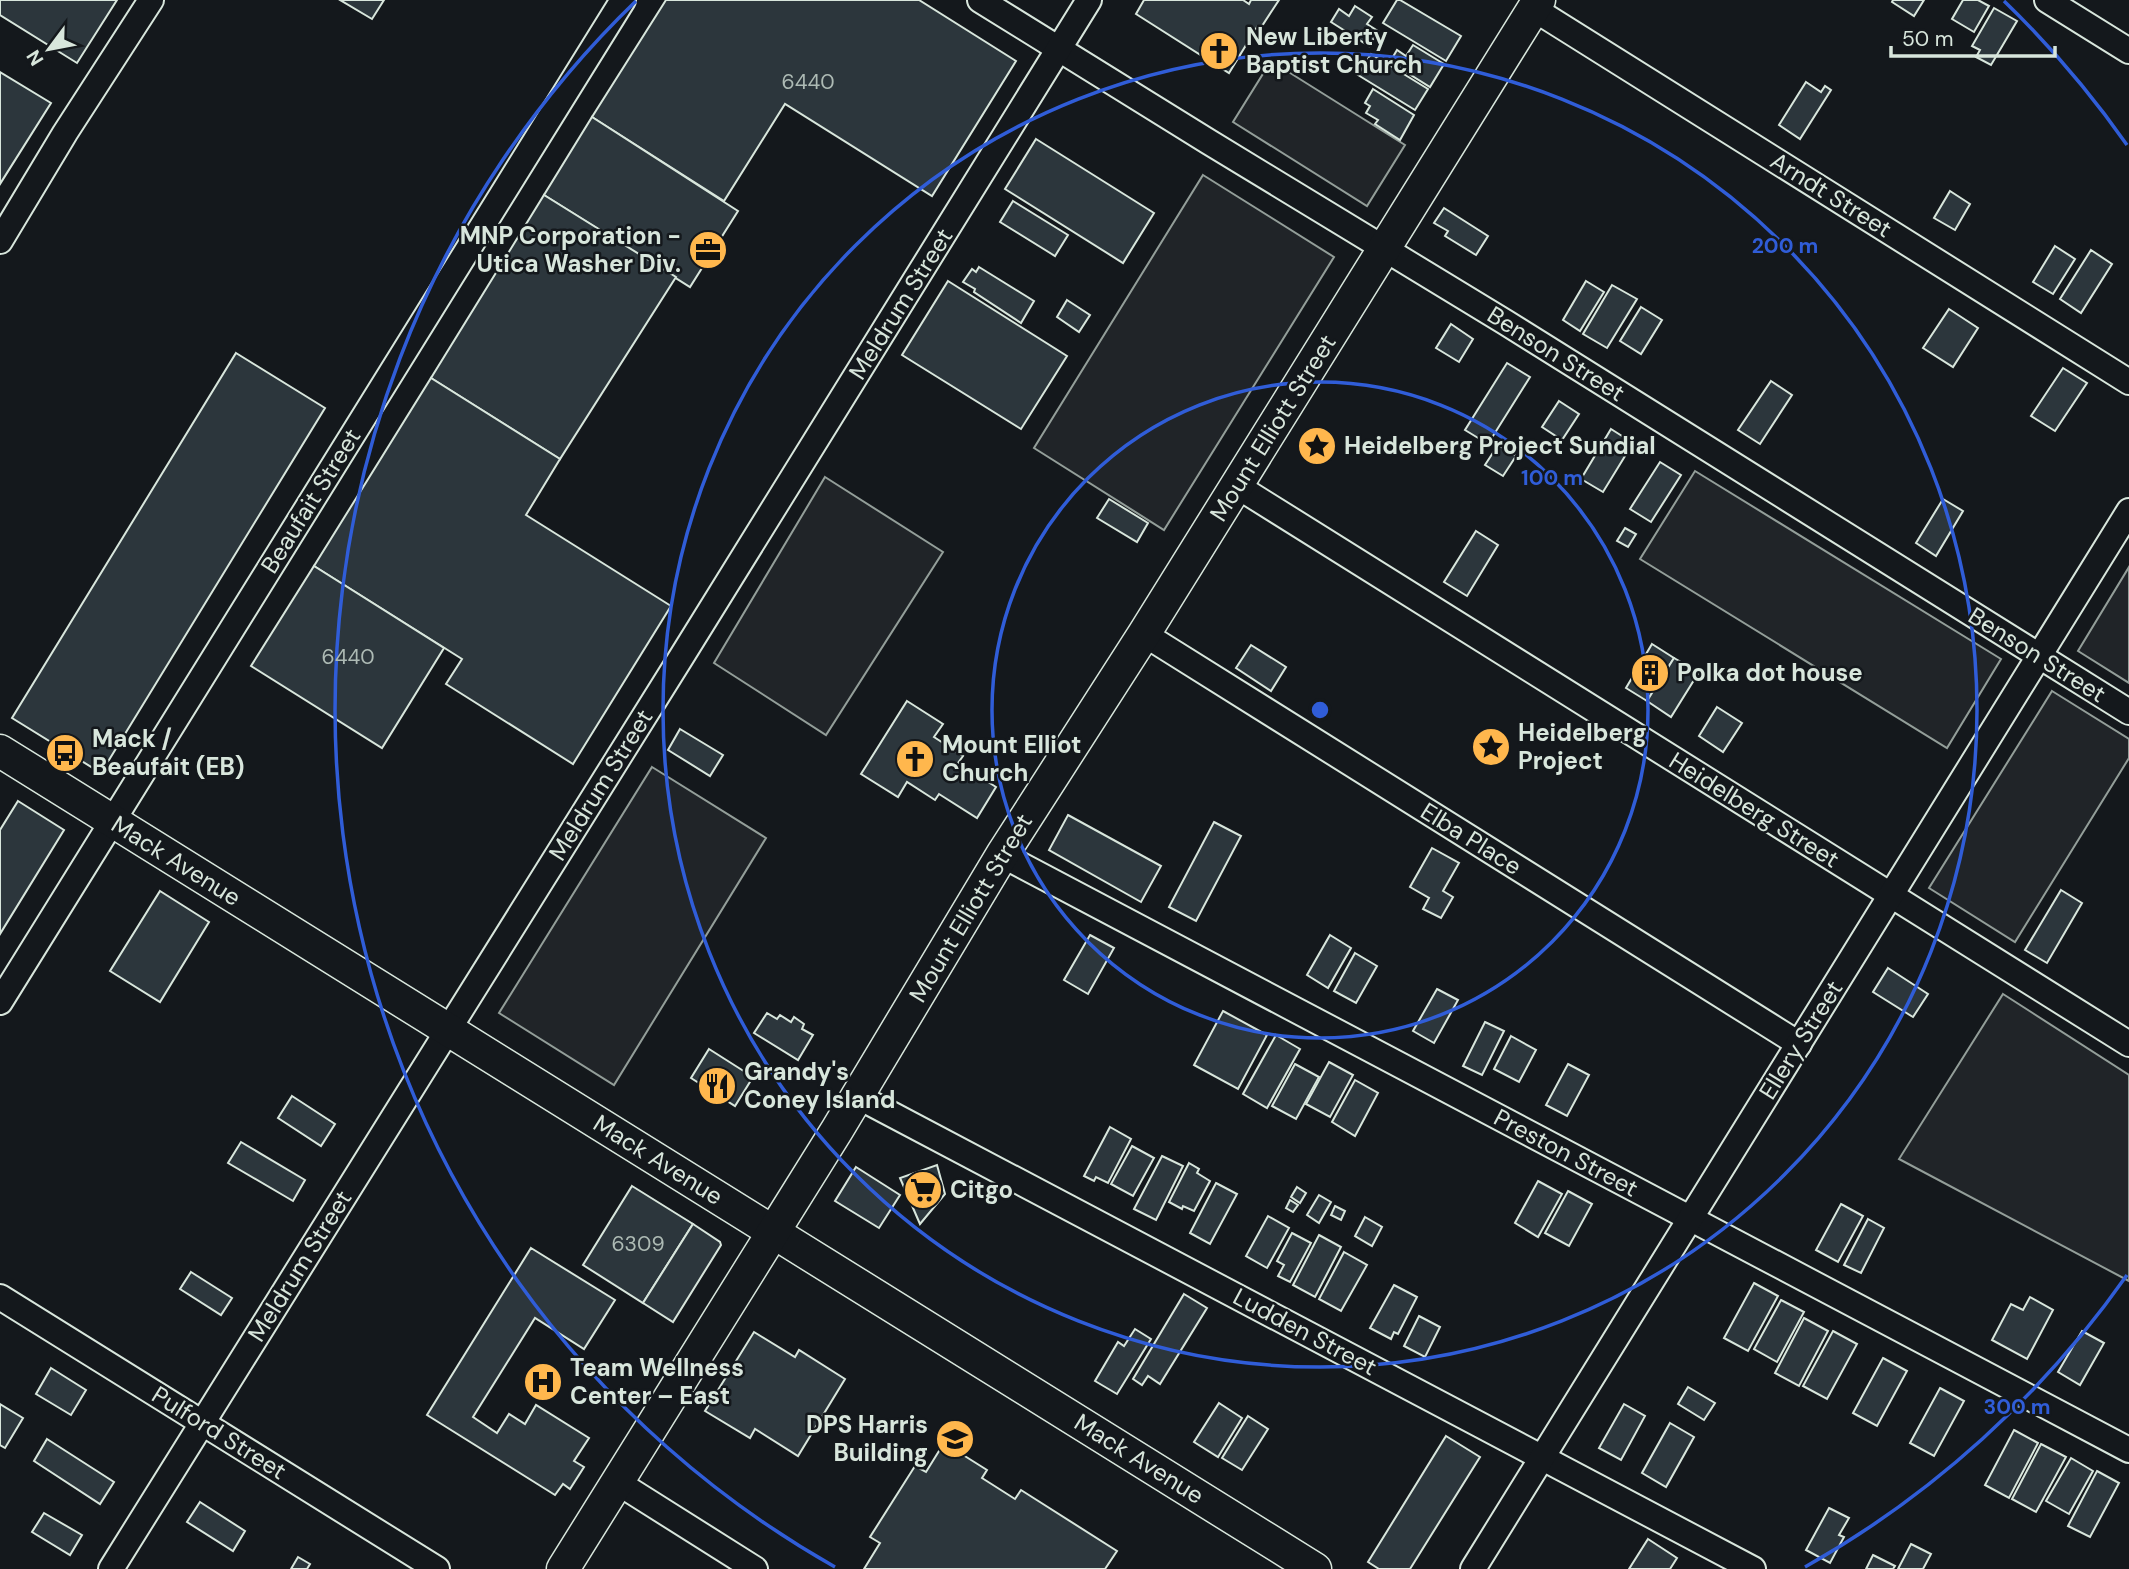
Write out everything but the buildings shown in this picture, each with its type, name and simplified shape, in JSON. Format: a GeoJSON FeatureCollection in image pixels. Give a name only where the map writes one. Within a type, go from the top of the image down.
{"type":"FeatureCollection","features":[{"type":"Feature","properties":{"kind":"main road","name":"Mount Elliott Street"},"geometry":{"type":"LineString","coordinates":[[562,1569],[857,1096],[1002,855],[1237,486],[1536,4]]}},
{"type":"Feature","properties":{"kind":"main road","name":"Mack Avenue"},"geometry":{"type":"LineString","coordinates":[[0,751],[1315,1569]]}},
{"type":"Feature","properties":{"kind":"street"},"geometry":{"type":"LineString","coordinates":[[0,242],[65,133],[151,0]]}},
{"type":"Feature","properties":{"kind":"street","name":"Beaufait Street"},"geometry":{"type":"LineString","coordinates":[[0,1002],[622,0]]}},
{"type":"Feature","properties":{"kind":"street","name":"Benson Street"},"geometry":{"type":"LineString","coordinates":[[980,0],[1504,322],[2129,712]]}},
{"type":"Feature","properties":{"kind":"street","name":"Meldrum Street"},"geometry":{"type":"LineString","coordinates":[[111,1569],[1089,0]]}},
{"type":"Feature","properties":{"kind":"street"},"geometry":{"type":"LineString","coordinates":[[2047,0],[2129,51]]}},
{"type":"Feature","properties":{"kind":"street","name":"Arndt Street"},"geometry":{"type":"LineString","coordinates":[[1536,4],[2129,382]]}},
{"type":"Feature","properties":{"kind":"street","name":"Heidelberg Street"},"geometry":{"type":"LineString","coordinates":[[1237,486],[2129,1044]]}},
{"type":"Feature","properties":{"kind":"street","name":"Ellery Street"},"geometry":{"type":"LineString","coordinates":[[1473,1569],[2129,511]]}},
{"type":"Feature","properties":{"kind":"street","name":"Elba Place"},"geometry":{"type":"LineString","coordinates":[[1144,634],[1799,1044]]}},
{"type":"Feature","properties":{"kind":"street","name":"Preston Street"},"geometry":{"type":"LineString","coordinates":[[1002,855],[2129,1450]]}},
{"type":"Feature","properties":{"kind":"street","name":"Ludden Street"},"geometry":{"type":"LineString","coordinates":[[857,1096],[1753,1569]]}},
{"type":"Feature","properties":{"kind":"street","name":"Pulford Street"},"geometry":{"type":"LineString","coordinates":[[0,1297],[437,1569]]}},
{"type":"Feature","properties":{"kind":"street"},"geometry":{"type":"LineString","coordinates":[[617,1482],[755,1569]]}},
{"type":"Feature","properties":{"kind":"shaded area"},"geometry":{"type":"Polygon","coordinates":[[[1271,61],[1405,145],[1367,206],[1233,122],[1271,61]]]}},
{"type":"Feature","properties":{"kind":"shaded area"},"geometry":{"type":"Polygon","coordinates":[[[1203,175],[1334,257],[1164,530],[1034,448],[1203,175]]]}},
{"type":"Feature","properties":{"kind":"shaded area"},"geometry":{"type":"Polygon","coordinates":[[[1695,471],[2001,659],[1947,748],[1640,559],[1695,471]]]}},
{"type":"Feature","properties":{"kind":"shaded area"},"geometry":{"type":"Polygon","coordinates":[[[825,477],[943,552],[826,735],[714,663],[825,477]]]}},
{"type":"Feature","properties":{"kind":"shaded area"},"geometry":{"type":"Polygon","coordinates":[[[2129,567],[2129,683],[2078,651],[2129,567]]]}},
{"type":"Feature","properties":{"kind":"shaded area"},"geometry":{"type":"Polygon","coordinates":[[[2052,691],[2129,739],[2129,758],[2015,942],[1929,888],[2052,691]]]}},
{"type":"Feature","properties":{"kind":"shaded area"},"geometry":{"type":"Polygon","coordinates":[[[652,767],[766,838],[614,1085],[499,1013],[652,767]]]}},
{"type":"Feature","properties":{"kind":"shaded area"},"geometry":{"type":"Polygon","coordinates":[[[2003,994],[2129,1075],[2129,1281],[1899,1159],[2003,994]]]}},
{"type":"Feature","properties":{"kind":"place","name":"New Liberty Baptist Church"},"geometry":{"type":"Point","coordinates":[1219,51]}},
{"type":"Feature","properties":{"kind":"place","name":"MNP Corporation - Utica Washer Div."},"geometry":{"type":"Point","coordinates":[708,250]}},
{"type":"Feature","properties":{"kind":"place","name":"Heidelberg Project Sundial"},"geometry":{"type":"Point","coordinates":[1317,446]}},
{"type":"Feature","properties":{"kind":"place","name":"Polka dot house"},"geometry":{"type":"Point","coordinates":[1650,673]}},
{"type":"Feature","properties":{"kind":"place","name":"Heidelberg Project"},"geometry":{"type":"Point","coordinates":[1491,747]}},
{"type":"Feature","properties":{"kind":"place","name":"Mack / Beaufait (EB)"},"geometry":{"type":"Point","coordinates":[65,753]}},
{"type":"Feature","properties":{"kind":"place","name":"Mount Elliot Church"},"geometry":{"type":"Point","coordinates":[915,759]}},
{"type":"Feature","properties":{"kind":"place","name":"Grandy's Coney Island"},"geometry":{"type":"Point","coordinates":[717,1086]}},
{"type":"Feature","properties":{"kind":"place","name":"Citgo"},"geometry":{"type":"Point","coordinates":[923,1190]}},
{"type":"Feature","properties":{"kind":"place","name":"Team Wellness Center – East"},"geometry":{"type":"Point","coordinates":[543,1382]}},
{"type":"Feature","properties":{"kind":"place","name":"DPS Harris Building"},"geometry":{"type":"Point","coordinates":[955,1439]}}]}
